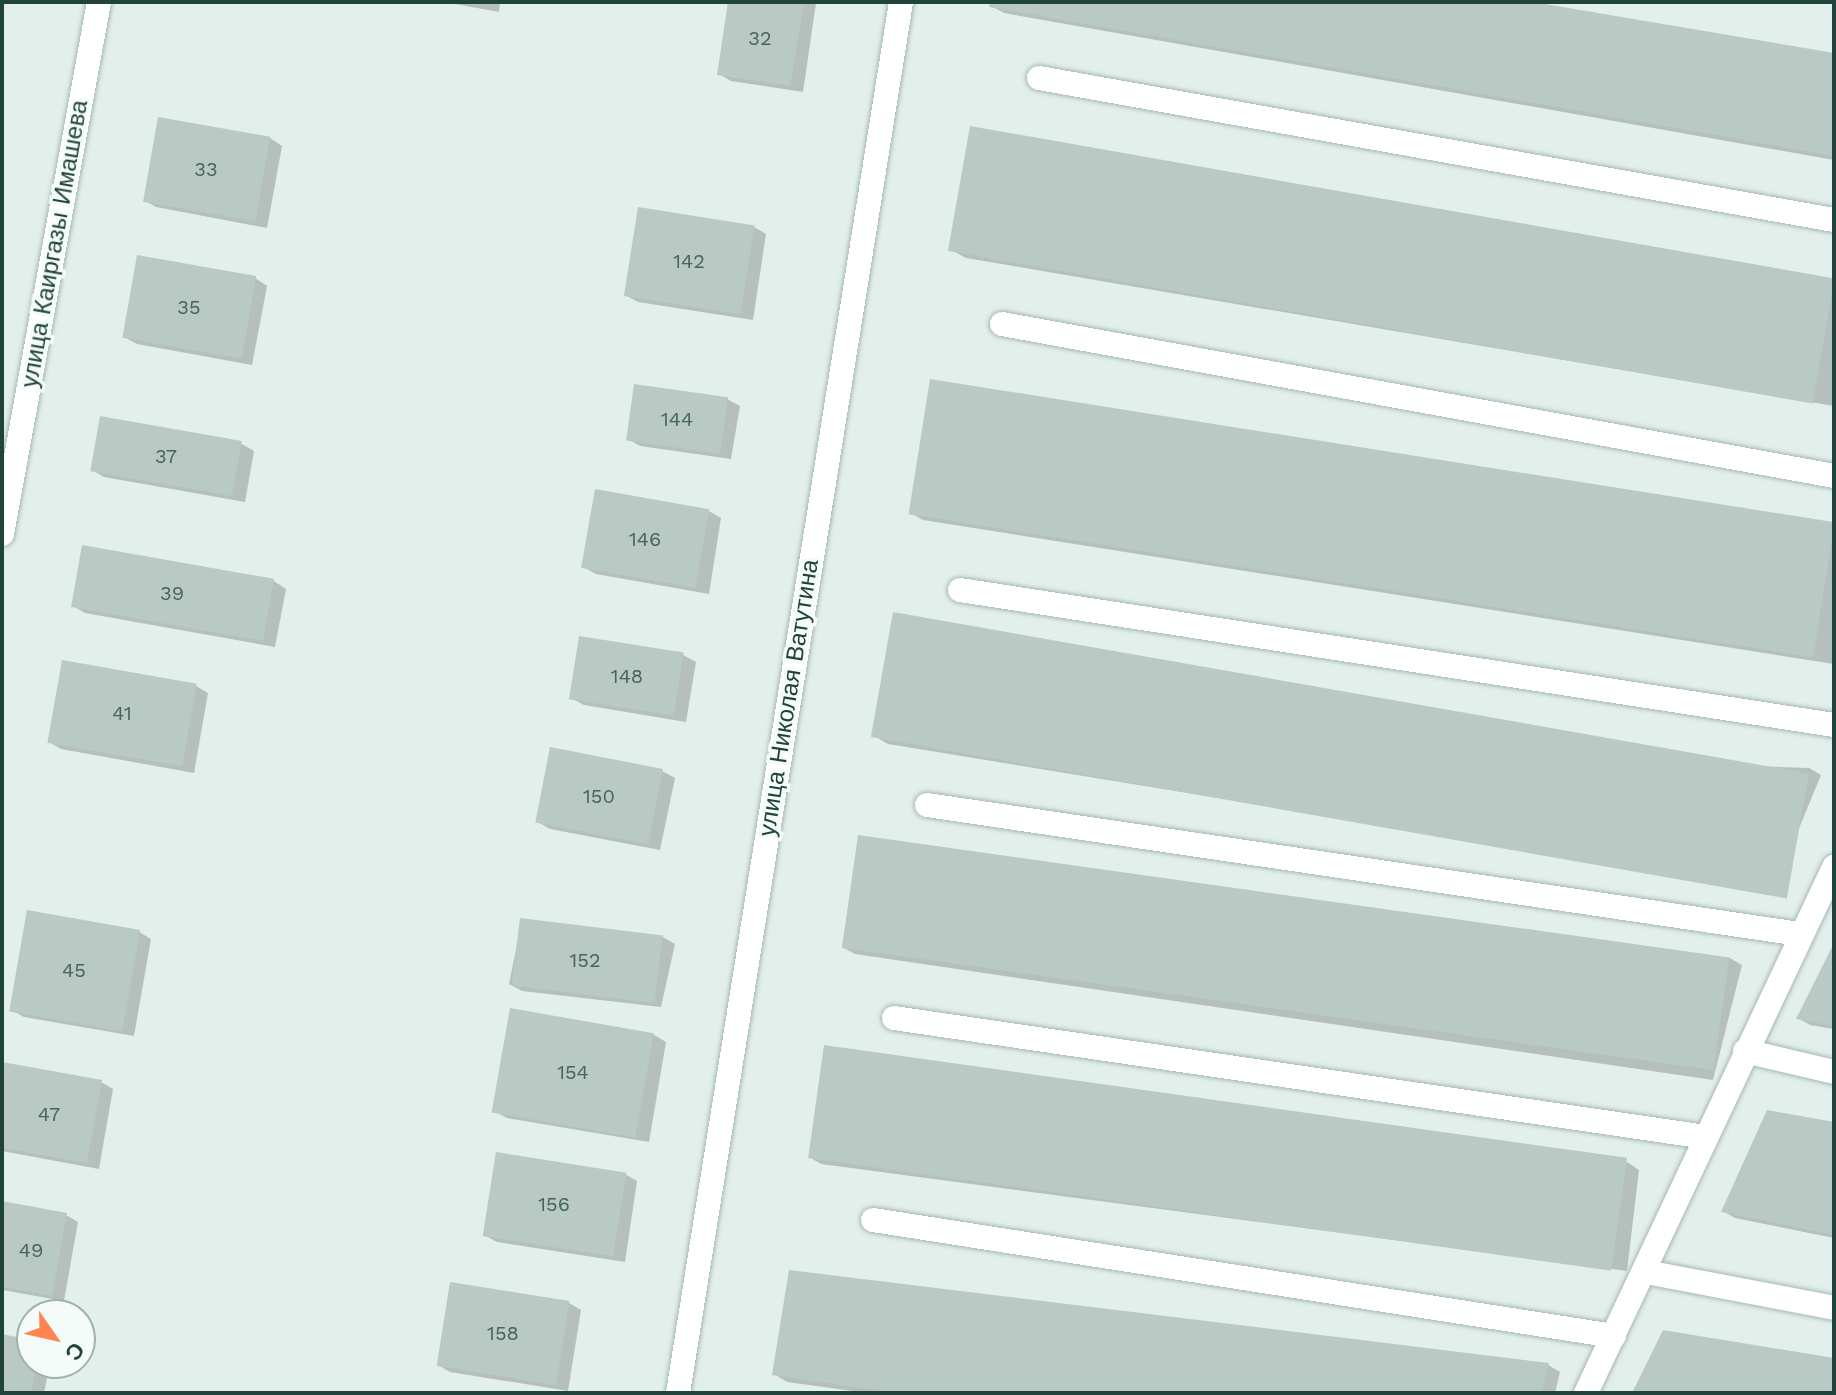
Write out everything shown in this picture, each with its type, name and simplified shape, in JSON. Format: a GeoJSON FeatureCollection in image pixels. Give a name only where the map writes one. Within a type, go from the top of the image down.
{"type":"FeatureCollection","features":[{"type":"Feature","properties":{"kind":"street","name":"улица Каиргазы Имашева"},"geometry":{"type":"LineString","coordinates":[[2,534],[99,2]]}},
{"type":"Feature","properties":{"kind":"street","name":"улица Николая Ватутина"},"geometry":{"type":"LineString","coordinates":[[678,1393],[901,2]]}},
{"type":"Feature","properties":{"kind":"street"},"geometry":{"type":"LineString","coordinates":[[1039,78],[1834,220]]}},
{"type":"Feature","properties":{"kind":"street"},"geometry":{"type":"LineString","coordinates":[[1002,324],[1834,476]]}},
{"type":"Feature","properties":{"kind":"street"},"geometry":{"type":"LineString","coordinates":[[960,590],[1834,725]]}},
{"type":"Feature","properties":{"kind":"street"},"geometry":{"type":"LineString","coordinates":[[927,805],[1800,934]]}},
{"type":"Feature","properties":{"kind":"street"},"geometry":{"type":"LineString","coordinates":[[1586,1393],[1646,1272],[1745,1051],[1834,867]]}},
{"type":"Feature","properties":{"kind":"street"},"geometry":{"type":"LineString","coordinates":[[894,1018],[1706,1137]]}},
{"type":"Feature","properties":{"kind":"street"},"geometry":{"type":"LineString","coordinates":[[1745,1051],[1834,1072]]}},
{"type":"Feature","properties":{"kind":"street"},"geometry":{"type":"LineString","coordinates":[[873,1220],[1614,1336]]}},
{"type":"Feature","properties":{"kind":"street"},"geometry":{"type":"LineString","coordinates":[[1646,1272],[1834,1308]]}},
{"type":"Feature","properties":{"kind":"building"},"geometry":{"type":"Polygon","coordinates":[[[728,2],[804,2],[790,86],[717,75],[728,2]]]}},
{"type":"Feature","properties":{"kind":"building"},"geometry":{"type":"Polygon","coordinates":[[[990,2],[1533,2],[1834,53],[1834,156],[989,7],[990,2]]]}},
{"type":"Feature","properties":{"kind":"building"},"geometry":{"type":"Polygon","coordinates":[[[158,117],[270,137],[255,221],[143,202],[158,117]]]}},
{"type":"Feature","properties":{"kind":"building"},"geometry":{"type":"Polygon","coordinates":[[[970,126],[1834,278],[1813,404],[948,251],[970,126]]]}},
{"type":"Feature","properties":{"kind":"building"},"geometry":{"type":"Polygon","coordinates":[[[638,207],[755,225],[740,314],[624,296],[638,207]]]}},
{"type":"Feature","properties":{"kind":"building"},"geometry":{"type":"Polygon","coordinates":[[[137,255],[256,276],[242,359],[122,338],[137,255]]]}},
{"type":"Feature","properties":{"kind":"building"},"geometry":{"type":"Polygon","coordinates":[[[930,379],[1834,522],[1813,658],[909,514],[930,379]]]}},
{"type":"Feature","properties":{"kind":"building"},"geometry":{"type":"Polygon","coordinates":[[[634,384],[728,397],[720,454],[626,440],[634,384]]]}},
{"type":"Feature","properties":{"kind":"building"},"geometry":{"type":"Polygon","coordinates":[[[100,416],[242,441],[232,496],[90,471],[100,416]]]}},
{"type":"Feature","properties":{"kind":"building"},"geometry":{"type":"Polygon","coordinates":[[[595,489],[709,509],[695,588],[581,568],[595,489]]]}},
{"type":"Feature","properties":{"kind":"building"},"geometry":{"type":"Polygon","coordinates":[[[82,545],[274,579],[263,641],[71,607],[82,545]]]}},
{"type":"Feature","properties":{"kind":"building"},"geometry":{"type":"Polygon","coordinates":[[[893,612],[1809,773],[1787,899],[871,737],[893,612]]]}},
{"type":"Feature","properties":{"kind":"building"},"geometry":{"type":"Polygon","coordinates":[[[579,636],[684,653],[674,716],[569,699],[579,636]]]}},
{"type":"Feature","properties":{"kind":"building"},"geometry":{"type":"Polygon","coordinates":[[[62,660],[197,684],[182,767],[47,743],[62,660]]]}},
{"type":"Feature","properties":{"kind":"building"},"geometry":{"type":"Polygon","coordinates":[[[550,747],[663,769],[648,845],[535,823],[550,747]]]}},
{"type":"Feature","properties":{"kind":"building"},"geometry":{"type":"Polygon","coordinates":[[[858,835],[1729,957],[1714,1070],[842,948],[858,835]]]}},
{"type":"Feature","properties":{"kind":"building"},"geometry":{"type":"Polygon","coordinates":[[[27,910],[140,930],[122,1031],[9,1011],[27,910]]]}},
{"type":"Feature","properties":{"kind":"building"},"geometry":{"type":"Polygon","coordinates":[[[520,918],[663,936],[655,1003],[512,985],[520,918]]]}},
{"type":"Feature","properties":{"kind":"building"},"geometry":{"type":"Polygon","coordinates":[[[1834,943],[1834,1026],[1796,1019],[1834,943]]]}},
{"type":"Feature","properties":{"kind":"building"},"geometry":{"type":"Polygon","coordinates":[[[510,1008],[654,1033],[635,1138],[492,1112],[510,1008]]]}},
{"type":"Feature","properties":{"kind":"building"},"geometry":{"type":"Polygon","coordinates":[[[824,1045],[1627,1158],[1611,1271],[808,1158],[824,1045]]]}},
{"type":"Feature","properties":{"kind":"building"},"geometry":{"type":"Polygon","coordinates":[[[2,1062],[102,1080],[87,1163],[2,1148],[2,1062]]]}},
{"type":"Feature","properties":{"kind":"building"},"geometry":{"type":"Polygon","coordinates":[[[1767,1110],[1834,1122],[1834,1235],[1721,1212],[1767,1110]]]}},
{"type":"Feature","properties":{"kind":"building"},"geometry":{"type":"Polygon","coordinates":[[[496,1152],[626,1173],[613,1257],[483,1236],[496,1152]]]}},
{"type":"Feature","properties":{"kind":"building"},"geometry":{"type":"Polygon","coordinates":[[[2,1201],[67,1213],[52,1296],[2,1287],[2,1201]]]}},
{"type":"Feature","properties":{"kind":"building"},"geometry":{"type":"Polygon","coordinates":[[[789,1270],[1549,1363],[1541,1393],[895,1393],[772,1375],[789,1270]]]}},
{"type":"Feature","properties":{"kind":"building"},"geometry":{"type":"Polygon","coordinates":[[[450,1282],[570,1301],[556,1385],[437,1366],[450,1282]]]}},
{"type":"Feature","properties":{"kind":"building"},"geometry":{"type":"Polygon","coordinates":[[[1663,1330],[1834,1358],[1834,1393],[1632,1393],[1663,1330]]]}},
{"type":"Feature","properties":{"kind":"building"},"geometry":{"type":"Polygon","coordinates":[[[2,1334],[16,1337],[16,1379],[34,1379],[31,1393],[2,1393],[2,1334]]]}}]}
